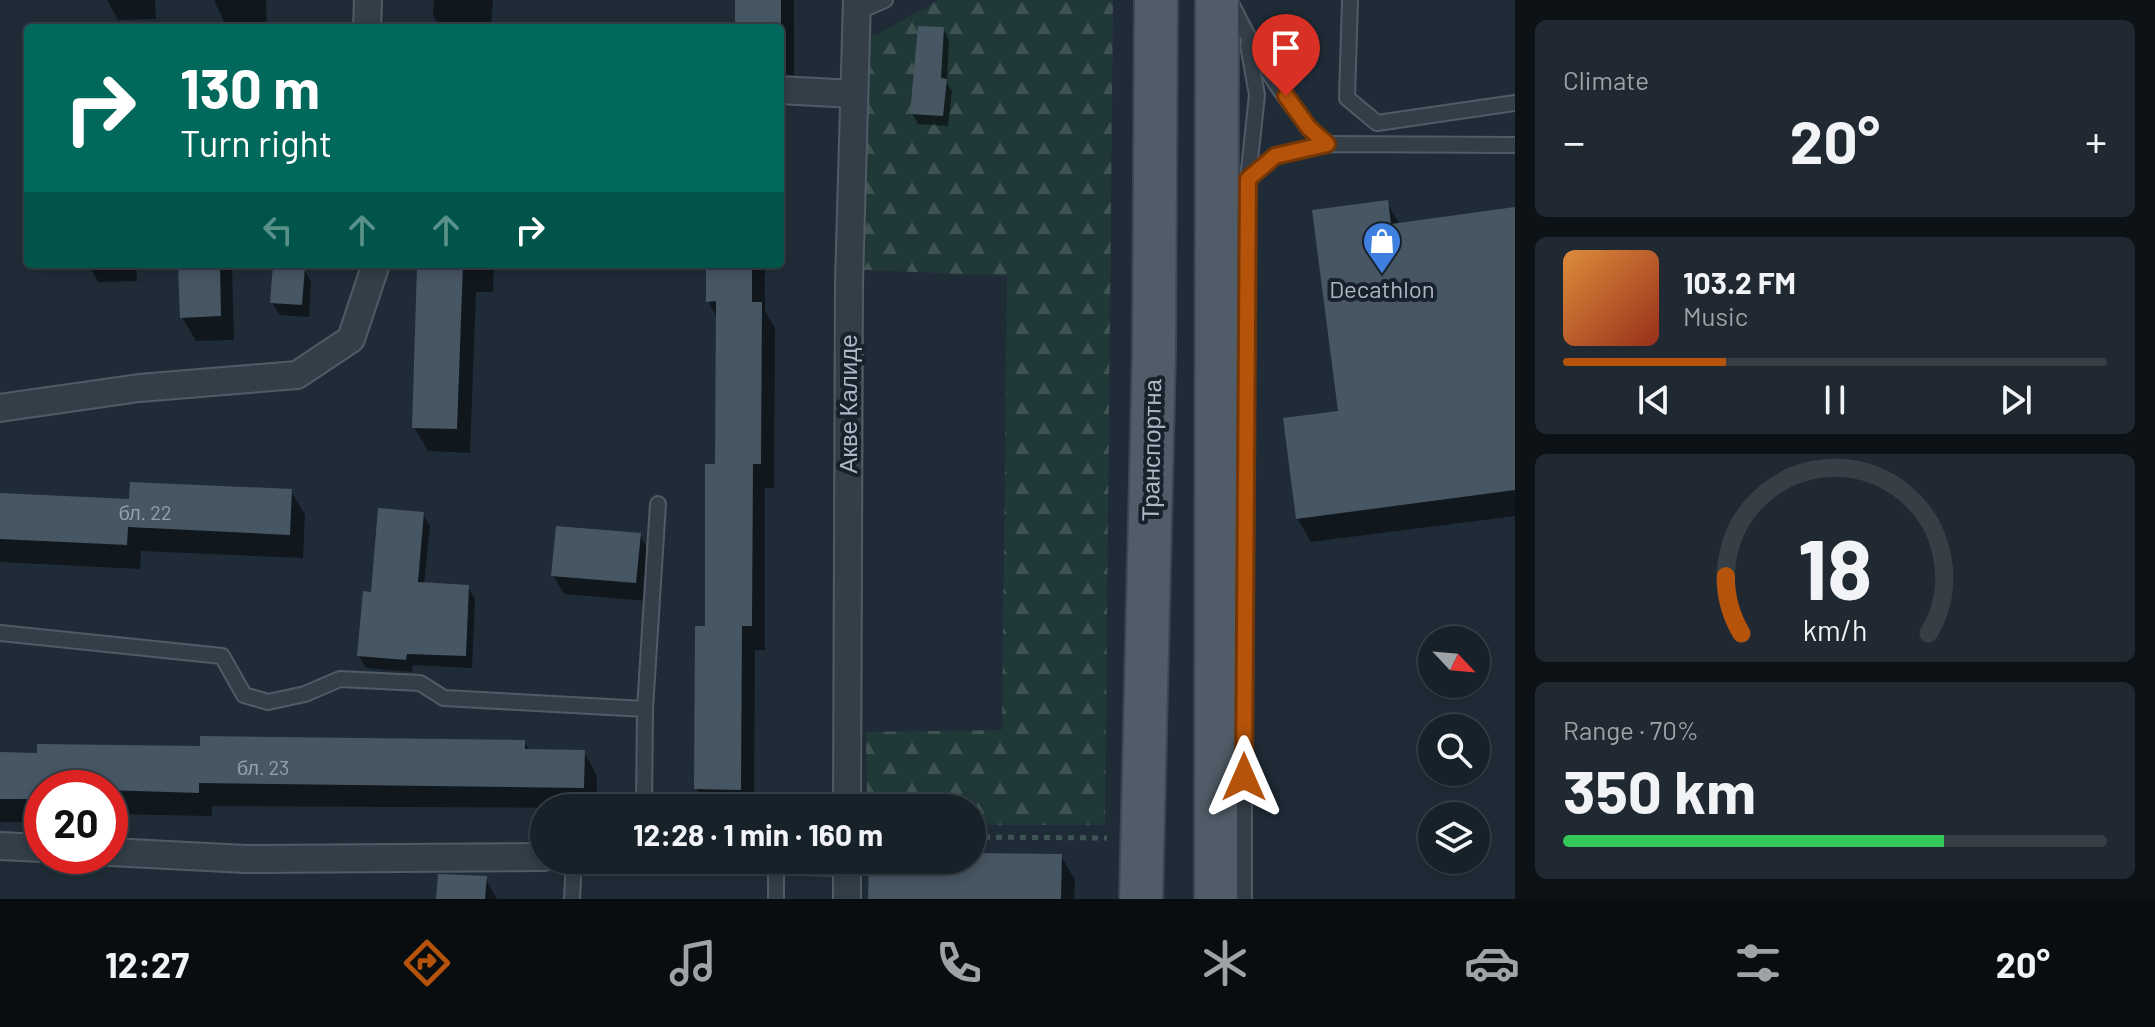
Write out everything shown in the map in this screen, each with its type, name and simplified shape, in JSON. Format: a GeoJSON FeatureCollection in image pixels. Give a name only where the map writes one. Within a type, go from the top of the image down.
{"type":"FeatureCollection","features":[{"type":"Feature","properties":{"kind":"main road","name":"Транспортна"},"geometry":{"type":"LineString","coordinates":[[1141,899],[1154,352],[1156,0]]}},
{"type":"Feature","properties":{"kind":"main road"},"geometry":{"type":"LineString","coordinates":[[1217,0],[1216,817],[1224,898]]}},
{"type":"Feature","properties":{"kind":"street"},"geometry":{"type":"LineString","coordinates":[[367,24],[368,0]]}},
{"type":"Feature","properties":{"kind":"street","name":"Акве Калиде"},"geometry":{"type":"LineString","coordinates":[[847,794],[853,94],[857,6]]}},
{"type":"Feature","properties":{"kind":"street"},"geometry":{"type":"LineString","coordinates":[[784,90],[853,94]]}},
{"type":"Feature","properties":{"kind":"street"},"geometry":{"type":"LineString","coordinates":[[0,408],[139,388],[297,375],[351,339],[375,268]]}},
{"type":"Feature","properties":{"kind":"street"},"geometry":{"type":"LineString","coordinates":[[0,846],[24,847]]}},
{"type":"Feature","properties":{"kind":"street"},"geometry":{"type":"LineString","coordinates":[[128,853],[246,859],[530,857]]}},
{"type":"Feature","properties":{"kind":"street"},"geometry":{"type":"LineString","coordinates":[[847,874],[847,899]]}},
{"type":"Feature","properties":{"kind":"lane"},"geometry":{"type":"LineString","coordinates":[[857,6],[885,0]]}},
{"type":"Feature","properties":{"kind":"lane"},"geometry":{"type":"LineString","coordinates":[[1230,0],[1245,31],[1293,106],[1327,144]]}},
{"type":"Feature","properties":{"kind":"lane"},"geometry":{"type":"LineString","coordinates":[[1350,0],[1347,98],[1377,123],[1515,103]]}},
{"type":"Feature","properties":{"kind":"lane"},"geometry":{"type":"LineString","coordinates":[[1224,898],[1244,777],[1248,179],[1257,95],[1245,31]]}},
{"type":"Feature","properties":{"kind":"lane"},"geometry":{"type":"LineString","coordinates":[[1248,179],[1275,156],[1327,144],[1515,145]]}},
{"type":"Feature","properties":{"kind":"lane"},"geometry":{"type":"LineString","coordinates":[[644,794],[645,709],[658,504]]}},
{"type":"Feature","properties":{"kind":"lane"},"geometry":{"type":"LineString","coordinates":[[0,633],[222,656],[244,695],[268,702],[305,694],[340,679],[420,683],[444,698],[645,709]]}},
{"type":"Feature","properties":{"kind":"lane"},"geometry":{"type":"LineString","coordinates":[[1216,817],[1244,777]]}},
{"type":"Feature","properties":{"kind":"lane"},"geometry":{"type":"LineString","coordinates":[[572,899],[573,874]]}},
{"type":"Feature","properties":{"kind":"lane"},"geometry":{"type":"LineString","coordinates":[[776,874],[776,899]]}},
{"type":"Feature","properties":{"kind":"path"},"geometry":{"type":"LineString","coordinates":[[986,837],[1112,838]]}},
{"type":"Feature","properties":{"kind":"green space"},"geometry":{"type":"Polygon","coordinates":[[[939,0],[1113,0],[1105,825],[986,825],[986,794],[867,794],[866,732],[1002,730],[1007,276],[847,269],[848,34],[876,35],[939,0]]]}},
{"type":"Feature","properties":{"kind":"building"},"geometry":{"type":"Polygon","coordinates":[[[735,0],[781,0],[781,24],[735,24],[735,0]]]}},
{"type":"Feature","properties":{"kind":"building"},"geometry":{"type":"Polygon","coordinates":[[[918,26],[944,27],[941,78],[947,79],[943,116],[910,114],[918,26]]]}},
{"type":"Feature","properties":{"kind":"building"},"geometry":{"type":"Polygon","coordinates":[[[1388,200],[1391,224],[1515,207],[1515,490],[1296,519],[1283,418],[1338,411],[1312,210],[1388,200]]]}},
{"type":"Feature","properties":{"kind":"building"},"geometry":{"type":"Polygon","coordinates":[[[178,268],[220,268],[221,316],[180,318],[178,268]]]}},
{"type":"Feature","properties":{"kind":"building"},"geometry":{"type":"Polygon","coordinates":[[[273,268],[305,268],[302,305],[270,303],[273,268]]]}},
{"type":"Feature","properties":{"kind":"building"},"geometry":{"type":"Polygon","coordinates":[[[417,268],[463,268],[457,429],[412,428],[417,268]]]}},
{"type":"Feature","properties":{"kind":"building"},"geometry":{"type":"Polygon","coordinates":[[[706,268],[752,268],[752,302],[762,302],[761,464],[753,464],[752,626],[742,626],[741,790],[694,789],[695,626],[705,626],[705,464],[715,464],[716,301],[706,302],[706,268]]]}},
{"type":"Feature","properties":{"kind":"building"},"geometry":{"type":"Polygon","coordinates":[[[130,482],[292,489],[290,535],[128,527],[127,545],[0,539],[0,493],[129,499],[130,482]]]}},
{"type":"Feature","properties":{"kind":"building"},"geometry":{"type":"Polygon","coordinates":[[[378,508],[424,512],[418,582],[469,585],[466,656],[407,654],[406,660],[357,656],[363,591],[371,592],[378,508]]]}},
{"type":"Feature","properties":{"kind":"building"},"geometry":{"type":"Polygon","coordinates":[[[556,526],[641,533],[636,583],[551,576],[556,526]]]}},
{"type":"Feature","properties":{"kind":"building"},"geometry":{"type":"Polygon","coordinates":[[[200,736],[525,740],[525,749],[585,750],[584,788],[199,783],[199,793],[128,791],[128,770],[24,770],[24,799],[0,799],[0,752],[37,753],[37,744],[200,746],[200,736]]]}},
{"type":"Feature","properties":{"kind":"building"},"geometry":{"type":"Polygon","coordinates":[[[986,853],[1062,854],[1061,899],[868,899],[869,874],[986,874],[986,853]]]}},
{"type":"Feature","properties":{"kind":"building"},"geometry":{"type":"Polygon","coordinates":[[[438,874],[487,876],[485,899],[436,899],[438,874]]]}},
{"type":"Feature","properties":{"kind":"place","name":"Decathlon"},"geometry":{"type":"Point","coordinates":[1382,275]}},
{"type":"Feature","properties":{"kind":"route"},"geometry":{"type":"LineString","coordinates":[[1244,777],[1248,179],[1275,156],[1327,144],[1309,128],[1286,96]]}}]}
